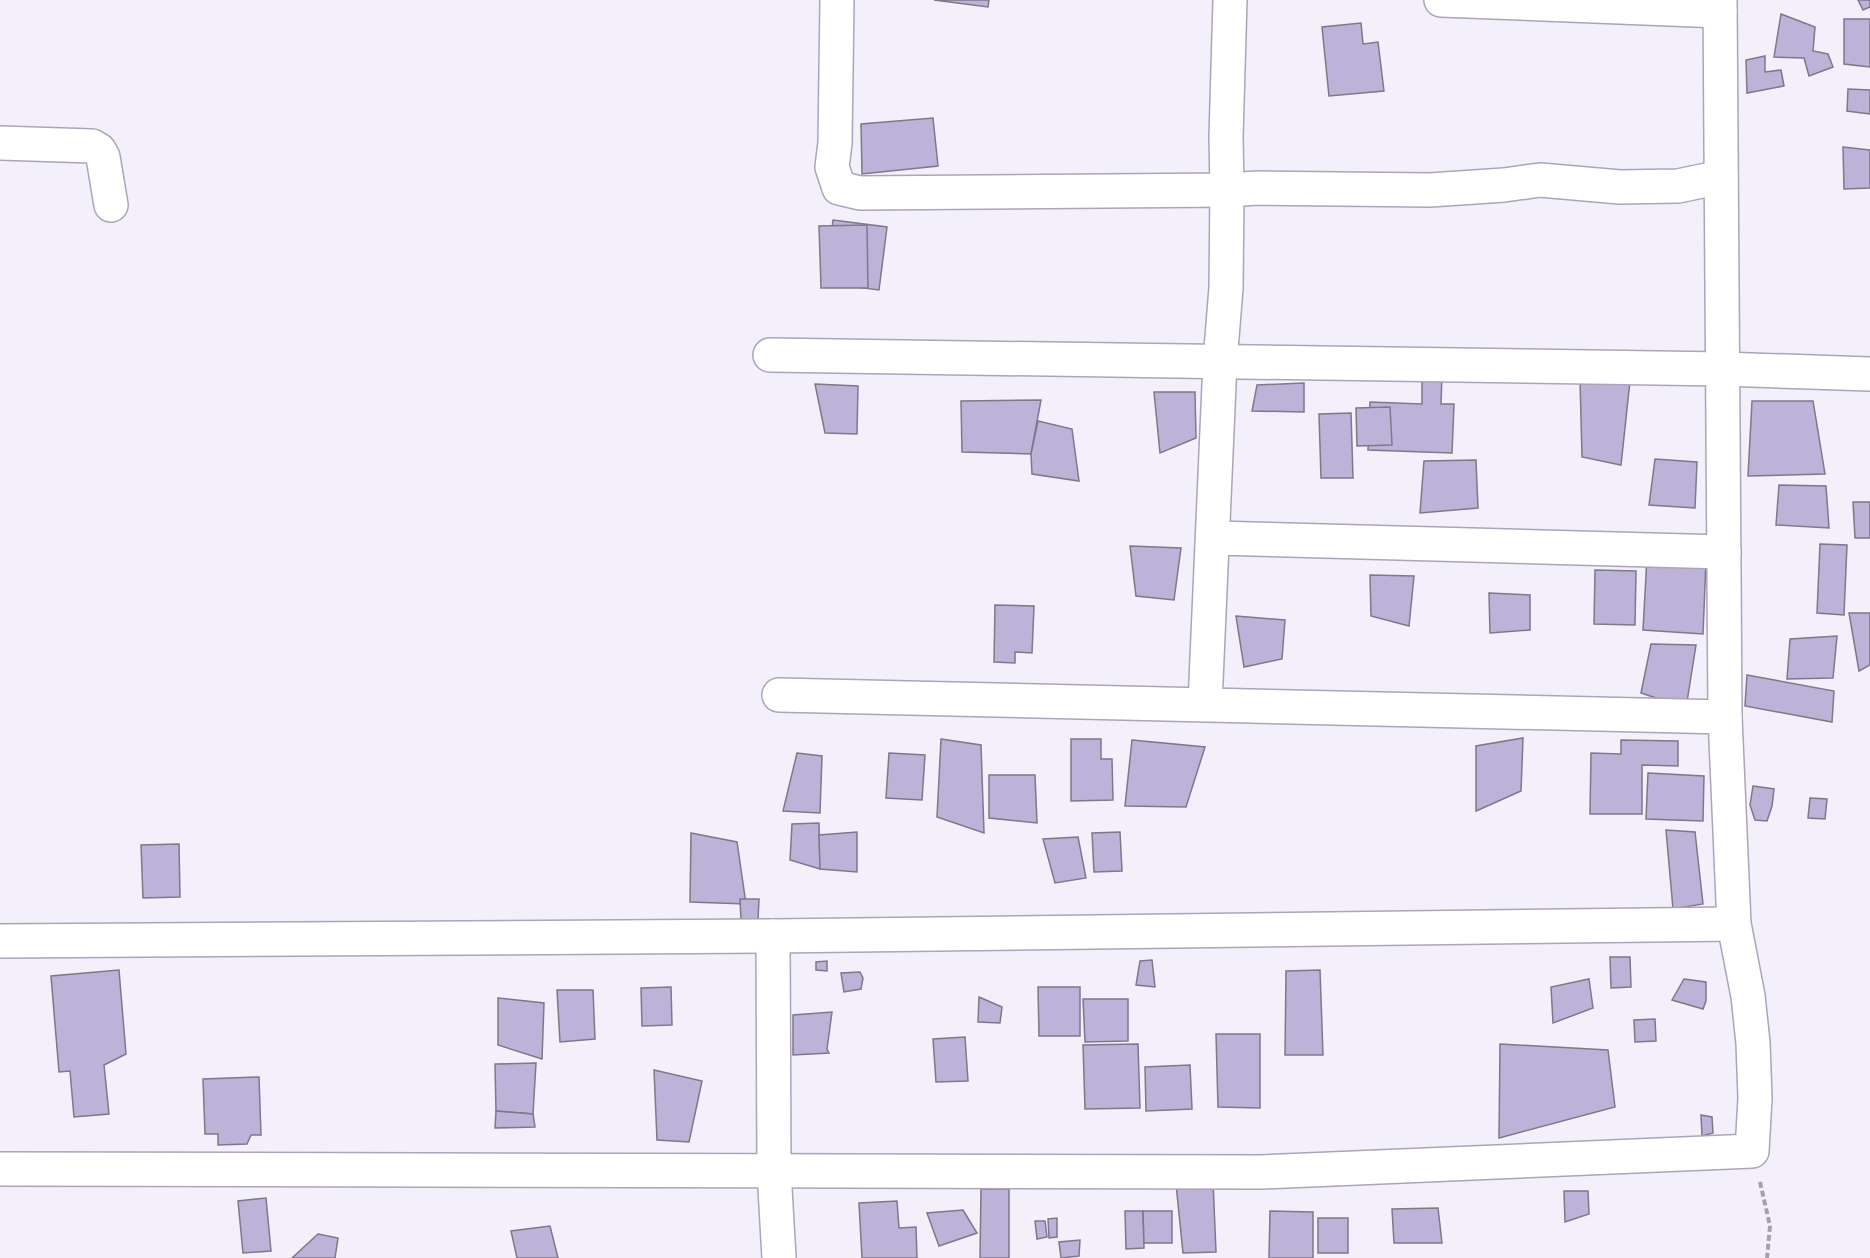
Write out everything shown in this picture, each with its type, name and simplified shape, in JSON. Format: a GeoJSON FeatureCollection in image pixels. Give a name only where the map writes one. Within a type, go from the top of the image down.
{"type":"FeatureCollection","features":[{"type":"Feature","properties":{"kind":"street"},"geometry":{"type":"LineString","coordinates":[[837,0],[835,143],[832,167],[839,188],[860,193],[1258,188],[1430,190],[1495,186],[1540,180],[1620,187],[1669,186],[1721,177]]}},
{"type":"Feature","properties":{"kind":"street"},"geometry":{"type":"LineString","coordinates":[[1205,704],[1220,362],[1226,288],[1226,137],[1230,0]]}},
{"type":"Feature","properties":{"kind":"street"},"geometry":{"type":"LineString","coordinates":[[0,1169],[1260,1172],[1752,1151],[1755,1098],[1753,1043],[1748,996],[1734,924],[1725,717],[1720,5],[1442,0]]}},
{"type":"Feature","properties":{"kind":"street"},"geometry":{"type":"LineString","coordinates":[[0,143],[92,146],[99,150],[103,157],[111,205]]}},
{"type":"Feature","properties":{"kind":"street"},"geometry":{"type":"LineString","coordinates":[[770,354],[1723,369],[1870,374]]}},
{"type":"Feature","properties":{"kind":"street"},"geometry":{"type":"LineString","coordinates":[[1213,538],[1724,552]]}},
{"type":"Feature","properties":{"kind":"street"},"geometry":{"type":"LineString","coordinates":[[779,694],[1725,717]]}},
{"type":"Feature","properties":{"kind":"street"},"geometry":{"type":"LineString","coordinates":[[0,941],[773,936],[1734,924]]}},
{"type":"Feature","properties":{"kind":"street"},"geometry":{"type":"LineString","coordinates":[[773,936],[774,1171],[779,1258]]}},
{"type":"Feature","properties":{"kind":"path"},"geometry":{"type":"LineString","coordinates":[[1752,1151],[1770,1226],[1767,1258]]}},
{"type":"Feature","properties":{"kind":"building"},"geometry":{"type":"Polygon","coordinates":[[[934,0],[989,0],[988,7],[934,0]]]}},
{"type":"Feature","properties":{"kind":"building"},"geometry":{"type":"Polygon","coordinates":[[[1858,0],[1870,0],[1870,7],[1863,10],[1858,0]]]}},
{"type":"Feature","properties":{"kind":"building"},"geometry":{"type":"Polygon","coordinates":[[[1781,14],[1815,27],[1813,51],[1828,54],[1833,67],[1809,76],[1804,58],[1774,57],[1781,14]]]}},
{"type":"Feature","properties":{"kind":"building"},"geometry":{"type":"Polygon","coordinates":[[[1844,19],[1870,19],[1870,67],[1844,64],[1844,19]]]}},
{"type":"Feature","properties":{"kind":"building"},"geometry":{"type":"Polygon","coordinates":[[[1361,23],[1363,44],[1378,42],[1384,91],[1329,96],[1322,27],[1361,23]]]}},
{"type":"Feature","properties":{"kind":"building"},"geometry":{"type":"Polygon","coordinates":[[[1765,56],[1765,72],[1781,70],[1784,86],[1747,93],[1746,60],[1765,56]]]}},
{"type":"Feature","properties":{"kind":"building"},"geometry":{"type":"Polygon","coordinates":[[[1848,89],[1870,90],[1870,114],[1847,111],[1848,89]]]}},
{"type":"Feature","properties":{"kind":"building"},"geometry":{"type":"Polygon","coordinates":[[[933,118],[938,166],[862,174],[861,124],[933,118]]]}},
{"type":"Feature","properties":{"kind":"building"},"geometry":{"type":"Polygon","coordinates":[[[1843,147],[1870,150],[1870,188],[1844,189],[1843,147]]]}},
{"type":"Feature","properties":{"kind":"building"},"geometry":{"type":"Polygon","coordinates":[[[833,220],[887,227],[879,290],[825,283],[833,220]]]}},
{"type":"Feature","properties":{"kind":"building"},"geometry":{"type":"Polygon","coordinates":[[[867,225],[868,288],[821,288],[819,226],[867,225]]]}},
{"type":"Feature","properties":{"kind":"building"},"geometry":{"type":"Polygon","coordinates":[[[1422,375],[1442,375],[1441,404],[1454,404],[1452,453],[1368,450],[1370,402],[1422,404],[1422,375]]]}},
{"type":"Feature","properties":{"kind":"building"},"geometry":{"type":"Polygon","coordinates":[[[1580,380],[1630,381],[1621,465],[1582,457],[1580,380]]]}},
{"type":"Feature","properties":{"kind":"building"},"geometry":{"type":"Polygon","coordinates":[[[1304,383],[1304,412],[1252,411],[1257,385],[1304,383]]]}},
{"type":"Feature","properties":{"kind":"building"},"geometry":{"type":"Polygon","coordinates":[[[815,384],[858,386],[857,434],[825,433],[815,384]]]}},
{"type":"Feature","properties":{"kind":"building"},"geometry":{"type":"Polygon","coordinates":[[[1154,392],[1195,392],[1196,438],[1160,453],[1154,392]]]}},
{"type":"Feature","properties":{"kind":"building"},"geometry":{"type":"Polygon","coordinates":[[[1041,400],[1031,454],[962,452],[961,401],[1041,400]]]}},
{"type":"Feature","properties":{"kind":"building"},"geometry":{"type":"Polygon","coordinates":[[[1752,401],[1813,401],[1825,474],[1748,476],[1752,401]]]}},
{"type":"Feature","properties":{"kind":"building"},"geometry":{"type":"Polygon","coordinates":[[[1390,407],[1392,445],[1357,446],[1356,408],[1390,407]]]}},
{"type":"Feature","properties":{"kind":"building"},"geometry":{"type":"Polygon","coordinates":[[[1351,413],[1353,478],[1321,478],[1319,414],[1351,413]]]}},
{"type":"Feature","properties":{"kind":"building"},"geometry":{"type":"Polygon","coordinates":[[[1038,421],[1072,429],[1079,481],[1032,474],[1031,454],[1038,421]]]}},
{"type":"Feature","properties":{"kind":"building"},"geometry":{"type":"Polygon","coordinates":[[[1655,459],[1697,462],[1695,508],[1649,505],[1655,459]]]}},
{"type":"Feature","properties":{"kind":"building"},"geometry":{"type":"Polygon","coordinates":[[[1476,460],[1478,508],[1420,513],[1424,461],[1476,460]]]}},
{"type":"Feature","properties":{"kind":"building"},"geometry":{"type":"Polygon","coordinates":[[[1779,485],[1826,486],[1829,528],[1776,525],[1779,485]]]}},
{"type":"Feature","properties":{"kind":"building"},"geometry":{"type":"Polygon","coordinates":[[[1853,502],[1870,502],[1870,538],[1855,538],[1853,502]]]}},
{"type":"Feature","properties":{"kind":"building"},"geometry":{"type":"Polygon","coordinates":[[[1820,544],[1847,545],[1844,615],[1817,613],[1820,544]]]}},
{"type":"Feature","properties":{"kind":"building"},"geometry":{"type":"Polygon","coordinates":[[[1130,546],[1181,548],[1174,600],[1136,596],[1130,546]]]}},
{"type":"Feature","properties":{"kind":"building"},"geometry":{"type":"Polygon","coordinates":[[[1647,557],[1706,561],[1703,634],[1643,630],[1647,557]]]}},
{"type":"Feature","properties":{"kind":"building"},"geometry":{"type":"Polygon","coordinates":[[[1595,570],[1636,571],[1635,625],[1594,624],[1595,570]]]}},
{"type":"Feature","properties":{"kind":"building"},"geometry":{"type":"Polygon","coordinates":[[[1370,575],[1414,576],[1409,626],[1371,616],[1370,575]]]}},
{"type":"Feature","properties":{"kind":"building"},"geometry":{"type":"Polygon","coordinates":[[[1489,593],[1530,595],[1530,630],[1490,633],[1489,593]]]}},
{"type":"Feature","properties":{"kind":"building"},"geometry":{"type":"Polygon","coordinates":[[[995,605],[1034,606],[1032,653],[1015,652],[1015,663],[994,662],[995,605]]]}},
{"type":"Feature","properties":{"kind":"building"},"geometry":{"type":"Polygon","coordinates":[[[1849,613],[1870,613],[1870,665],[1859,671],[1849,613]]]}},
{"type":"Feature","properties":{"kind":"building"},"geometry":{"type":"Polygon","coordinates":[[[1236,616],[1285,620],[1282,659],[1244,667],[1236,616]]]}},
{"type":"Feature","properties":{"kind":"building"},"geometry":{"type":"Polygon","coordinates":[[[1837,636],[1833,678],[1787,679],[1790,639],[1837,636]]]}},
{"type":"Feature","properties":{"kind":"building"},"geometry":{"type":"Polygon","coordinates":[[[1651,644],[1696,645],[1686,708],[1641,693],[1651,644]]]}},
{"type":"Feature","properties":{"kind":"building"},"geometry":{"type":"Polygon","coordinates":[[[1747,675],[1834,691],[1832,722],[1745,706],[1747,675]]]}},
{"type":"Feature","properties":{"kind":"building"},"geometry":{"type":"Polygon","coordinates":[[[1523,738],[1521,791],[1476,811],[1476,746],[1523,738]]]}},
{"type":"Feature","properties":{"kind":"building"},"geometry":{"type":"Polygon","coordinates":[[[941,739],[981,745],[984,833],[937,817],[941,739]]]}},
{"type":"Feature","properties":{"kind":"building"},"geometry":{"type":"Polygon","coordinates":[[[1071,739],[1101,739],[1101,759],[1112,759],[1113,800],[1071,801],[1071,739]]]}},
{"type":"Feature","properties":{"kind":"building"},"geometry":{"type":"Polygon","coordinates":[[[1132,740],[1205,747],[1186,807],[1125,806],[1132,740]]]}},
{"type":"Feature","properties":{"kind":"building"},"geometry":{"type":"Polygon","coordinates":[[[1621,740],[1678,741],[1678,766],[1642,765],[1642,814],[1590,814],[1591,753],[1621,754],[1621,740]]]}},
{"type":"Feature","properties":{"kind":"building"},"geometry":{"type":"Polygon","coordinates":[[[797,753],[822,756],[820,813],[783,811],[797,753]]]}},
{"type":"Feature","properties":{"kind":"building"},"geometry":{"type":"Polygon","coordinates":[[[889,753],[925,755],[922,800],[886,798],[889,753]]]}},
{"type":"Feature","properties":{"kind":"building"},"geometry":{"type":"Polygon","coordinates":[[[1648,773],[1704,776],[1703,821],[1646,819],[1648,773]]]}},
{"type":"Feature","properties":{"kind":"building"},"geometry":{"type":"Polygon","coordinates":[[[989,775],[1035,775],[1037,823],[989,818],[989,775]]]}},
{"type":"Feature","properties":{"kind":"building"},"geometry":{"type":"Polygon","coordinates":[[[1753,786],[1774,789],[1767,821],[1755,820],[1750,805],[1753,786]]]}},
{"type":"Feature","properties":{"kind":"building"},"geometry":{"type":"Polygon","coordinates":[[[1810,798],[1827,799],[1825,819],[1808,818],[1810,798]]]}},
{"type":"Feature","properties":{"kind":"building"},"geometry":{"type":"Polygon","coordinates":[[[819,823],[820,869],[790,860],[792,824],[819,823]]]}},
{"type":"Feature","properties":{"kind":"building"},"geometry":{"type":"Polygon","coordinates":[[[1666,830],[1695,832],[1703,904],[1673,909],[1666,830]]]}},
{"type":"Feature","properties":{"kind":"building"},"geometry":{"type":"Polygon","coordinates":[[[857,832],[857,872],[820,869],[819,835],[857,832]]]}},
{"type":"Feature","properties":{"kind":"building"},"geometry":{"type":"Polygon","coordinates":[[[1120,832],[1122,871],[1094,872],[1092,833],[1120,832]]]}},
{"type":"Feature","properties":{"kind":"building"},"geometry":{"type":"Polygon","coordinates":[[[691,833],[737,842],[746,904],[690,902],[691,833]]]}},
{"type":"Feature","properties":{"kind":"building"},"geometry":{"type":"Polygon","coordinates":[[[1078,837],[1086,878],[1055,883],[1043,839],[1078,837]]]}},
{"type":"Feature","properties":{"kind":"building"},"geometry":{"type":"Polygon","coordinates":[[[179,844],[180,897],[143,898],[141,845],[179,844]]]}},
{"type":"Feature","properties":{"kind":"building"},"geometry":{"type":"Polygon","coordinates":[[[740,899],[759,899],[758,920],[741,920],[740,899]]]}},
{"type":"Feature","properties":{"kind":"building"},"geometry":{"type":"Polygon","coordinates":[[[1610,957],[1630,957],[1631,987],[1611,988],[1610,957]]]}},
{"type":"Feature","properties":{"kind":"building"},"geometry":{"type":"Polygon","coordinates":[[[1152,960],[1155,987],[1136,985],[1140,961],[1152,960]]]}},
{"type":"Feature","properties":{"kind":"building"},"geometry":{"type":"Polygon","coordinates":[[[827,961],[827,971],[816,970],[816,962],[827,961]]]}},
{"type":"Feature","properties":{"kind":"building"},"geometry":{"type":"Polygon","coordinates":[[[119,970],[126,1054],[104,1065],[109,1114],[74,1117],[70,1071],[59,1072],[51,976],[119,970]]]}},
{"type":"Feature","properties":{"kind":"building"},"geometry":{"type":"Polygon","coordinates":[[[1320,970],[1323,1055],[1285,1055],[1286,971],[1320,970]]]}},
{"type":"Feature","properties":{"kind":"building"},"geometry":{"type":"Polygon","coordinates":[[[860,972],[863,978],[861,989],[844,992],[841,973],[860,972]]]}},
{"type":"Feature","properties":{"kind":"building"},"geometry":{"type":"Polygon","coordinates":[[[1589,979],[1593,1008],[1553,1023],[1551,987],[1589,979]]]}},
{"type":"Feature","properties":{"kind":"building"},"geometry":{"type":"Polygon","coordinates":[[[1684,979],[1706,982],[1706,1001],[1703,1009],[1672,1000],[1684,979]]]}},
{"type":"Feature","properties":{"kind":"building"},"geometry":{"type":"Polygon","coordinates":[[[671,987],[672,1025],[642,1026],[641,988],[671,987]]]}},
{"type":"Feature","properties":{"kind":"building"},"geometry":{"type":"Polygon","coordinates":[[[1038,987],[1080,987],[1080,1036],[1039,1036],[1038,987]]]}},
{"type":"Feature","properties":{"kind":"building"},"geometry":{"type":"Polygon","coordinates":[[[557,990],[593,990],[595,1039],[560,1042],[557,990]]]}},
{"type":"Feature","properties":{"kind":"building"},"geometry":{"type":"Polygon","coordinates":[[[979,997],[1002,1007],[1000,1023],[978,1022],[979,997]]]}},
{"type":"Feature","properties":{"kind":"building"},"geometry":{"type":"Polygon","coordinates":[[[498,998],[544,1003],[542,1059],[498,1045],[498,998]]]}},
{"type":"Feature","properties":{"kind":"building"},"geometry":{"type":"Polygon","coordinates":[[[1083,999],[1128,999],[1128,1041],[1085,1042],[1083,999]]]}},
{"type":"Feature","properties":{"kind":"building"},"geometry":{"type":"Polygon","coordinates":[[[832,1012],[827,1049],[829,1053],[793,1055],[793,1015],[832,1012]]]}},
{"type":"Feature","properties":{"kind":"building"},"geometry":{"type":"Polygon","coordinates":[[[1655,1019],[1656,1041],[1635,1042],[1634,1020],[1655,1019]]]}},
{"type":"Feature","properties":{"kind":"building"},"geometry":{"type":"Polygon","coordinates":[[[1216,1034],[1260,1034],[1260,1108],[1218,1107],[1216,1034]]]}},
{"type":"Feature","properties":{"kind":"building"},"geometry":{"type":"Polygon","coordinates":[[[965,1037],[968,1081],[936,1082],[933,1039],[965,1037]]]}},
{"type":"Feature","properties":{"kind":"building"},"geometry":{"type":"Polygon","coordinates":[[[1138,1044],[1140,1108],[1085,1109],[1083,1045],[1138,1044]]]}},
{"type":"Feature","properties":{"kind":"building"},"geometry":{"type":"Polygon","coordinates":[[[1500,1044],[1608,1050],[1615,1107],[1499,1138],[1500,1044]]]}},
{"type":"Feature","properties":{"kind":"building"},"geometry":{"type":"Polygon","coordinates":[[[536,1063],[533,1114],[496,1111],[495,1064],[536,1063]]]}},
{"type":"Feature","properties":{"kind":"building"},"geometry":{"type":"Polygon","coordinates":[[[1190,1065],[1192,1109],[1146,1111],[1145,1067],[1190,1065]]]}},
{"type":"Feature","properties":{"kind":"building"},"geometry":{"type":"Polygon","coordinates":[[[654,1070],[702,1081],[689,1142],[657,1140],[654,1070]]]}},
{"type":"Feature","properties":{"kind":"building"},"geometry":{"type":"Polygon","coordinates":[[[259,1077],[261,1135],[251,1135],[247,1144],[218,1145],[218,1134],[205,1134],[203,1079],[259,1077]]]}},
{"type":"Feature","properties":{"kind":"building"},"geometry":{"type":"Polygon","coordinates":[[[496,1111],[533,1114],[535,1127],[495,1128],[496,1111]]]}},
{"type":"Feature","properties":{"kind":"building"},"geometry":{"type":"Polygon","coordinates":[[[1701,1115],[1712,1117],[1713,1133],[1702,1136],[1701,1115]]]}},
{"type":"Feature","properties":{"kind":"building"},"geometry":{"type":"Polygon","coordinates":[[[1213,1181],[1216,1252],[1183,1253],[1176,1184],[1213,1181]]]}},
{"type":"Feature","properties":{"kind":"building"},"geometry":{"type":"Polygon","coordinates":[[[981,1189],[1009,1189],[1009,1258],[980,1258],[981,1189]]]}},
{"type":"Feature","properties":{"kind":"building"},"geometry":{"type":"Polygon","coordinates":[[[1564,1191],[1588,1191],[1589,1214],[1565,1222],[1564,1191]]]}},
{"type":"Feature","properties":{"kind":"building"},"geometry":{"type":"Polygon","coordinates":[[[266,1198],[271,1251],[243,1253],[238,1201],[266,1198]]]}},
{"type":"Feature","properties":{"kind":"building"},"geometry":{"type":"Polygon","coordinates":[[[897,1201],[899,1228],[916,1227],[917,1258],[862,1258],[859,1203],[897,1201]]]}},
{"type":"Feature","properties":{"kind":"building"},"geometry":{"type":"Polygon","coordinates":[[[1438,1208],[1442,1243],[1394,1243],[1392,1209],[1438,1208]]]}},
{"type":"Feature","properties":{"kind":"building"},"geometry":{"type":"Polygon","coordinates":[[[963,1210],[977,1233],[939,1246],[927,1213],[963,1210]]]}},
{"type":"Feature","properties":{"kind":"building"},"geometry":{"type":"Polygon","coordinates":[[[1125,1211],[1143,1211],[1144,1248],[1126,1249],[1125,1211]]]}},
{"type":"Feature","properties":{"kind":"building"},"geometry":{"type":"Polygon","coordinates":[[[1143,1211],[1172,1211],[1172,1243],[1144,1243],[1143,1211]]]}},
{"type":"Feature","properties":{"kind":"building"},"geometry":{"type":"Polygon","coordinates":[[[1270,1211],[1313,1212],[1313,1258],[1269,1258],[1270,1211]]]}},
{"type":"Feature","properties":{"kind":"building"},"geometry":{"type":"Polygon","coordinates":[[[1057,1218],[1057,1237],[1049,1238],[1048,1219],[1057,1218]]]}},
{"type":"Feature","properties":{"kind":"building"},"geometry":{"type":"Polygon","coordinates":[[[1318,1218],[1348,1218],[1348,1253],[1318,1253],[1318,1218]]]}},
{"type":"Feature","properties":{"kind":"building"},"geometry":{"type":"Polygon","coordinates":[[[1035,1221],[1045,1221],[1047,1237],[1037,1239],[1035,1221]]]}},
{"type":"Feature","properties":{"kind":"building"},"geometry":{"type":"Polygon","coordinates":[[[550,1226],[558,1258],[517,1258],[511,1231],[550,1226]]]}},
{"type":"Feature","properties":{"kind":"building"},"geometry":{"type":"Polygon","coordinates":[[[318,1234],[338,1238],[335,1258],[292,1258],[318,1234]]]}},
{"type":"Feature","properties":{"kind":"building"},"geometry":{"type":"Polygon","coordinates":[[[1080,1240],[1079,1256],[1061,1258],[1059,1242],[1080,1240]]]}}]}
